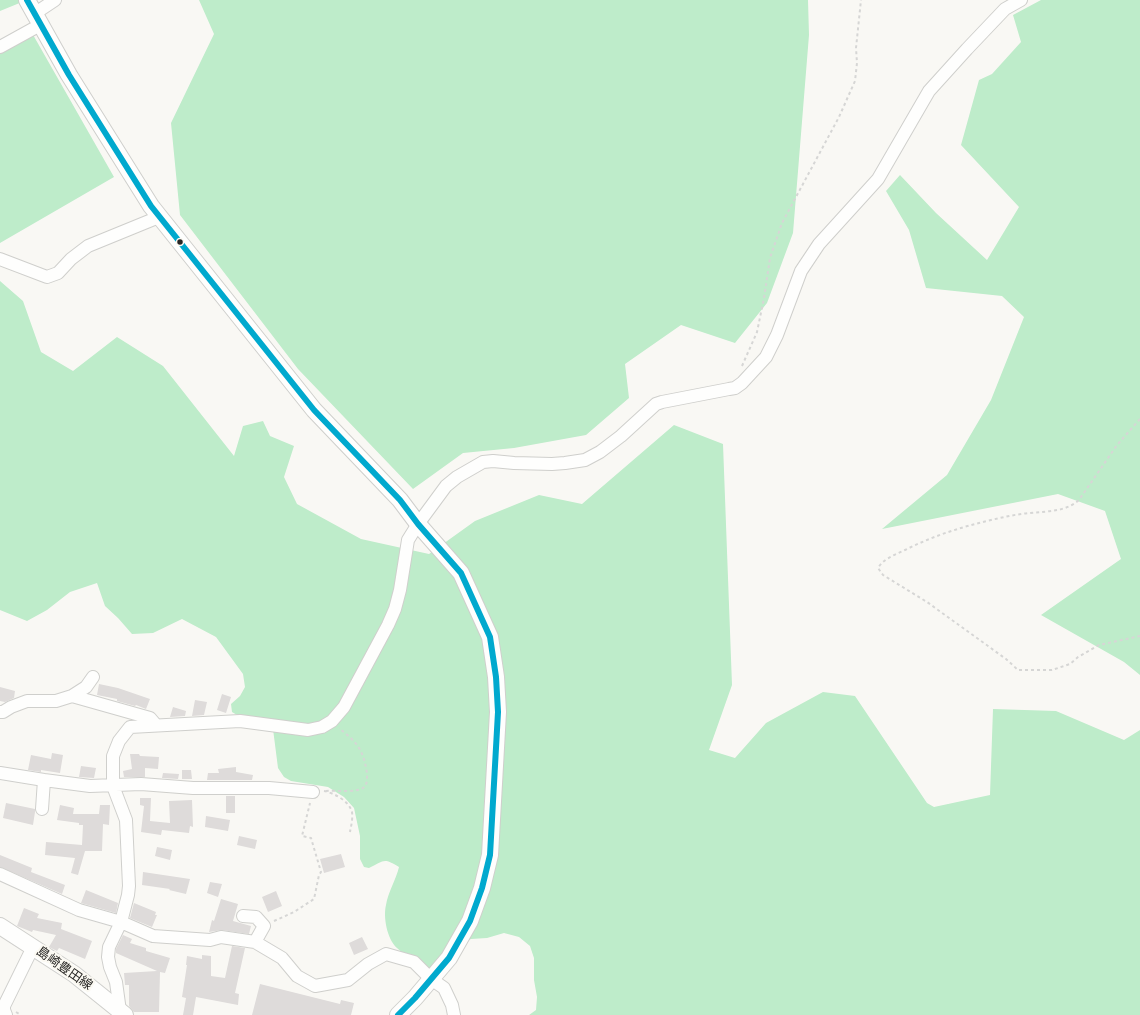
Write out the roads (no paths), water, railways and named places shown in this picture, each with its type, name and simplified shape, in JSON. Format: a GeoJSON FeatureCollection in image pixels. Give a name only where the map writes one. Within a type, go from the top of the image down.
{"type":"FeatureCollection","features":[{"type":"Feature","properties":{"kind":"street"},"geometry":{"type":"LineString","coordinates":[[26,0],[74,81],[159,217],[314,410],[400,500],[418,524],[461,573],[490,637],[496,677],[498,712],[490,855],[482,888],[470,922],[449,958],[416,998],[398,1015]]}},
{"type":"Feature","properties":{"kind":"street"},"geometry":{"type":"LineString","coordinates":[[0,47],[37,19],[55,0]]}},
{"type":"Feature","properties":{"kind":"street"},"geometry":{"type":"LineString","coordinates":[[123,1013],[116,982],[108,957],[109,947],[121,922],[129,886],[126,820],[113,786],[113,756],[119,741],[130,727],[240,721],[308,730],[322,727],[332,721],[344,707],[395,609],[400,590],[408,540],[446,486],[457,477],[483,462],[493,461],[552,464],[585,460],[600,452],[656,404],[729,390],[742,383],[762,362],[772,347],[794,286],[813,252],[878,179],[929,91],[1005,9],[1021,0]]}},
{"type":"Feature","properties":{"kind":"street"},"geometry":{"type":"LineString","coordinates":[[0,259],[47,277],[58,273],[71,259],[88,246],[159,217]]}},
{"type":"Feature","properties":{"kind":"street"},"geometry":{"type":"LineString","coordinates":[[0,712],[4,712],[11,707],[28,701],[56,701],[72,696],[86,687],[93,677]]}},
{"type":"Feature","properties":{"kind":"street"},"geometry":{"type":"LineString","coordinates":[[72,696],[150,718],[156,725]]}},
{"type":"Feature","properties":{"kind":"street"},"geometry":{"type":"LineString","coordinates":[[0,773],[90,786],[141,784],[193,788],[269,788],[319,792]]}},
{"type":"Feature","properties":{"kind":"street"},"geometry":{"type":"LineString","coordinates":[[42,809],[44,780]]}},
{"type":"Feature","properties":{"kind":"street"},"geometry":{"type":"LineString","coordinates":[[0,874],[79,910],[121,922],[153,936],[210,940],[222,937],[255,942],[282,958],[297,976],[315,986],[348,980],[368,964],[386,954],[414,962],[431,980],[444,988],[452,1004],[454,1015]]}},
{"type":"Feature","properties":{"kind":"street"},"geometry":{"type":"LineString","coordinates":[[243,916],[256,917],[264,926],[255,942]]}},
{"type":"Feature","properties":{"kind":"street","name":"島崎豊田線"},"geometry":{"type":"LineString","coordinates":[[0,926],[74,974],[123,1013]]}},
{"type":"Feature","properties":{"kind":"street"},"geometry":{"type":"LineString","coordinates":[[6,1015],[4,1006],[33,947]]}}]}
